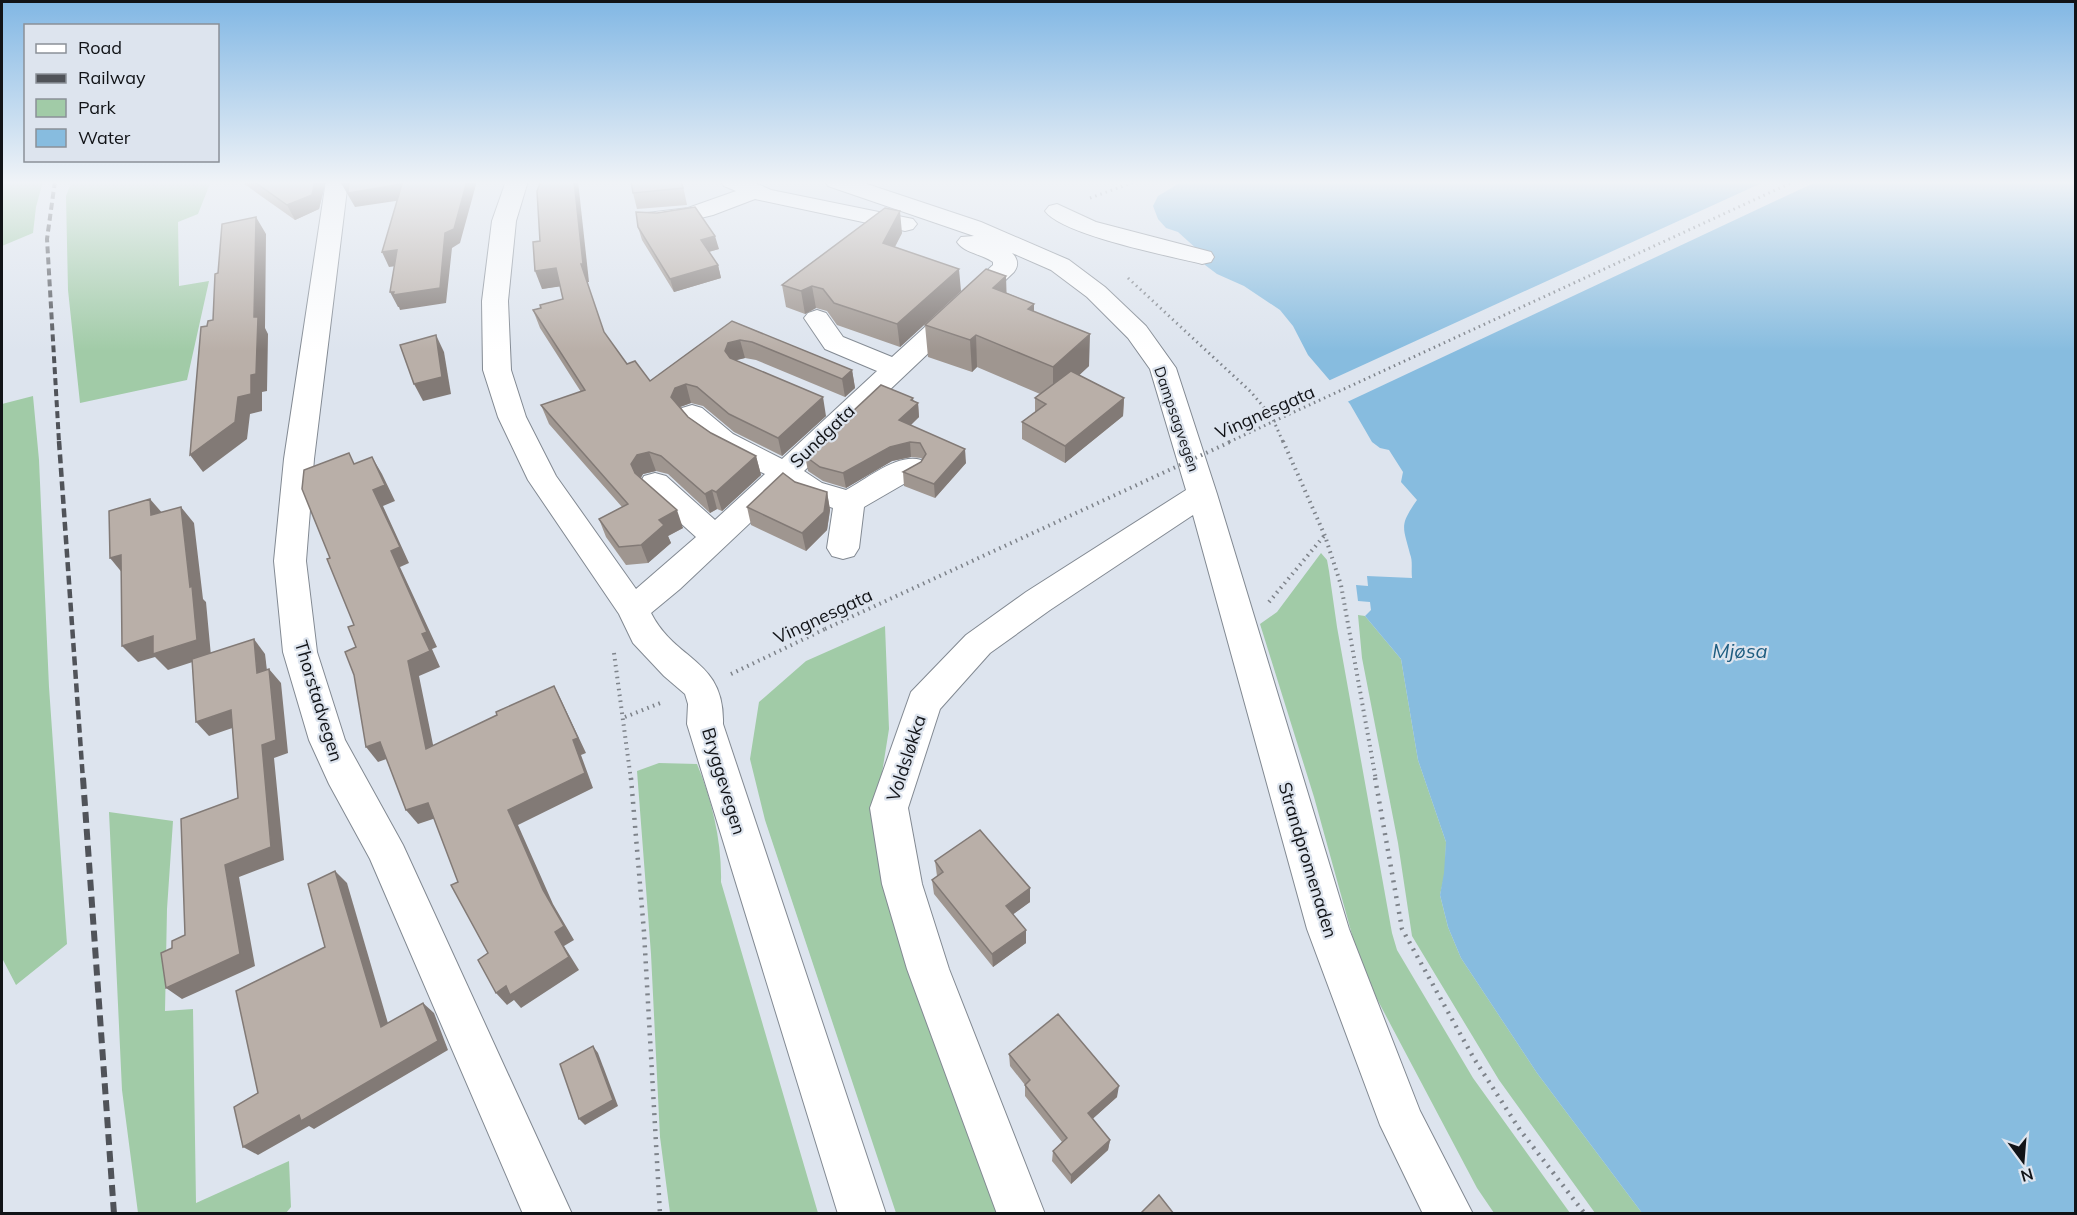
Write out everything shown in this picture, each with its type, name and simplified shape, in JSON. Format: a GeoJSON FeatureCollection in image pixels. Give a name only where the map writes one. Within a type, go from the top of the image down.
{"type":"FeatureCollection","features":[{"type":"Feature","properties":{"kind":"street","name":"Thorstadvegen"},"geometry":{"type":"LineString","coordinates":[[329,238],[292,525],[290,561],[300,652],[327,740],[342,773],[375,828],[389,857],[548,1214]]}},
{"type":"Feature","properties":{"kind":"street"},"geometry":{"type":"LineString","coordinates":[[502,238],[496,289],[497,370],[512,417],[543,480],[633,609],[645,634],[676,666],[682,694]]}},
{"type":"Feature","properties":{"kind":"street","name":"Sundgata"},"geometry":{"type":"LineString","coordinates":[[633,609],[669,581],[784,472],[837,408],[894,368],[1005,267],[1005,259],[995,252],[956,238]]}},
{"type":"Feature","properties":{"kind":"street","name":"Dampsagvegen"},"geometry":{"type":"LineString","coordinates":[[1001,238],[1059,266],[1096,292],[1137,332],[1163,368],[1202,494]]}},
{"type":"Feature","properties":{"kind":"street"},"geometry":{"type":"LineString","coordinates":[[1131,238],[1202,257]]}},
{"type":"Feature","properties":{"kind":"street"},"geometry":{"type":"LineString","coordinates":[[817,318],[834,343],[894,368]]}},
{"type":"Feature","properties":{"kind":"street"},"geometry":{"type":"LineString","coordinates":[[692,414],[723,441],[784,472],[811,490],[849,502],[911,466]]}},
{"type":"Feature","properties":{"kind":"street"},"geometry":{"type":"LineString","coordinates":[[655,483],[715,537]]}},
{"type":"Feature","properties":{"kind":"street","name":"Strandpromenaden"},"geometry":{"type":"LineString","coordinates":[[1202,494],[1328,929],[1403,1125],[1449,1214]]}},
{"type":"Feature","properties":{"kind":"street","name":"Voldsløkka"},"geometry":{"type":"LineString","coordinates":[[1020,1214],[928,969],[902,884],[889,808],[924,702],[978,644],[1038,601],[1202,494]]}},
{"type":"Feature","properties":{"kind":"street"},"geometry":{"type":"LineString","coordinates":[[843,548],[849,502]]}},
{"type":"Feature","properties":{"kind":"street","name":"Bryggevegen"},"geometry":{"type":"LineString","coordinates":[[682,694],[706,704],[705,724],[862,1214]]}},
{"type":"Feature","properties":{"kind":"path","name":"Vingnesgata"},"geometry":{"type":"LineString","coordinates":[[746,668],[825,629],[1672,238]]}},
{"type":"Feature","properties":{"kind":"path"},"geometry":{"type":"LineString","coordinates":[[1123,274],[1251,392],[1272,417],[1325,536],[1341,585],[1402,929],[1485,1076],[1520,1130],[1585,1214]]}},
{"type":"Feature","properties":{"kind":"path"},"geometry":{"type":"LineString","coordinates":[[1238,624],[1266,606],[1325,536]]}},
{"type":"Feature","properties":{"kind":"path"},"geometry":{"type":"LineString","coordinates":[[633,609],[618,627],[613,648],[625,717],[637,833],[660,1214]]}},
{"type":"Feature","properties":{"kind":"path"},"geometry":{"type":"LineString","coordinates":[[625,717],[682,694]]}},
{"type":"Feature","properties":{"kind":"green space"},"geometry":{"type":"Polygon","coordinates":[[[2,238],[22,238],[2,246],[2,238]]]}},
{"type":"Feature","properties":{"kind":"green space"},"geometry":{"type":"Polygon","coordinates":[[[67,238],[178,238],[179,286],[209,281],[187,380],[80,403],[68,290],[67,238]]]}},
{"type":"Feature","properties":{"kind":"green space"},"geometry":{"type":"Polygon","coordinates":[[[33,396],[39,460],[49,687],[67,944],[16,985],[2,958],[2,404],[33,396]]]}},
{"type":"Feature","properties":{"kind":"green space"},"geometry":{"type":"Polygon","coordinates":[[[1321,553],[1327,560],[1337,627],[1392,933],[1397,950],[1473,1078],[1570,1213],[1494,1213],[1477,1188],[1376,997],[1354,942],[1314,797],[1260,624],[1277,612],[1321,553]]]}},
{"type":"Feature","properties":{"kind":"green space"},"geometry":{"type":"Polygon","coordinates":[[[1358,615],[1365,616],[1401,659],[1418,760],[1446,842],[1445,873],[1440,895],[1448,927],[1461,958],[1537,1073],[1642,1213],[1595,1213],[1499,1080],[1412,936],[1398,843],[1362,658],[1358,615]]]}},
{"type":"Feature","properties":{"kind":"green space"},"geometry":{"type":"Polygon","coordinates":[[[885,626],[889,729],[876,811],[1002,1213],[896,1213],[765,820],[750,759],[759,702],[806,661],[885,626]]]}},
{"type":"Feature","properties":{"kind":"green space"},"geometry":{"type":"Polygon","coordinates":[[[659,763],[697,764],[702,778],[718,837],[721,882],[818,1213],[670,1213],[660,1137],[651,954],[637,771],[659,763]]]}},
{"type":"Feature","properties":{"kind":"green space"},"geometry":{"type":"Polygon","coordinates":[[[109,812],[173,821],[167,909],[165,1011],[193,1009],[196,1203],[289,1161],[291,1207],[286,1213],[138,1213],[122,1090],[109,812]]]}},
{"type":"Feature","properties":{"kind":"water","name":"Mjøsa"},"geometry":{"type":"Polygon","coordinates":[[[1184,238],[2075,238],[2075,1213],[1642,1213],[1537,1073],[1461,958],[1448,927],[1440,895],[1446,842],[1418,760],[1401,659],[1365,616],[1371,610],[1370,602],[1358,601],[1356,585],[1368,586],[1367,576],[1412,578],[1404,526],[1407,515],[1417,500],[1401,482],[1403,472],[1389,450],[1380,448],[1372,442],[1350,404],[1308,355],[1293,326],[1280,310],[1244,286],[1217,274],[1205,265],[1199,251],[1184,238]]]}},
{"type":"Feature","properties":{"kind":"pier"},"geometry":{"type":"Polygon","coordinates":[[[1642,238],[1697,238],[1345,403],[1328,381],[1642,238]]]}},
{"type":"Feature","properties":{"kind":"building"},"geometry":{"type":"Polygon","coordinates":[[[221,238],[256,238],[254,317],[258,317],[256,374],[251,375],[251,394],[238,397],[235,422],[190,455],[201,327],[207,326],[208,321],[213,320],[215,274],[218,273],[221,238]]]}},
{"type":"Feature","properties":{"kind":"building"},"geometry":{"type":"Polygon","coordinates":[[[386,238],[445,238],[440,288],[393,295],[394,292],[390,292],[397,250],[382,252],[386,238]]]}},
{"type":"Feature","properties":{"kind":"building"},"geometry":{"type":"Polygon","coordinates":[[[540,238],[580,238],[583,264],[581,264],[604,332],[627,364],[635,361],[650,381],[732,321],[852,370],[842,379],[752,342],[740,340],[728,343],[725,351],[730,358],[823,397],[778,438],[729,414],[697,387],[686,384],[675,388],[671,397],[688,417],[711,433],[756,456],[716,492],[712,490],[705,494],[661,456],[649,452],[637,455],[631,464],[635,473],[677,510],[659,520],[664,525],[641,545],[619,547],[599,519],[628,504],[541,405],[585,390],[533,310],[541,308],[540,305],[563,299],[556,268],[535,271],[533,242],[540,241],[540,238]]]}},
{"type":"Feature","properties":{"kind":"building"},"geometry":{"type":"Polygon","coordinates":[[[645,238],[709,238],[701,240],[718,265],[670,279],[645,238]]]}},
{"type":"Feature","properties":{"kind":"building"},"geometry":{"type":"Polygon","coordinates":[[[845,238],[886,238],[883,243],[959,269],[897,324],[834,303],[823,289],[812,286],[801,291],[782,285],[845,238]]]}},
{"type":"Feature","properties":{"kind":"building"},"geometry":{"type":"Polygon","coordinates":[[[986,269],[1006,276],[993,288],[1034,304],[1028,309],[1090,334],[1053,367],[976,335],[970,340],[925,325],[986,269]]]}},
{"type":"Feature","properties":{"kind":"building"},"geometry":{"type":"Polygon","coordinates":[[[436,335],[442,377],[414,384],[400,345],[436,335]]]}},
{"type":"Feature","properties":{"kind":"building"},"geometry":{"type":"Polygon","coordinates":[[[1071,371],[1124,398],[1065,446],[1022,422],[1046,404],[1035,398],[1071,371]]]}},
{"type":"Feature","properties":{"kind":"building"},"geometry":{"type":"Polygon","coordinates":[[[881,385],[913,398],[911,400],[918,403],[899,420],[965,449],[934,484],[903,472],[921,462],[926,454],[920,443],[910,442],[890,447],[843,473],[820,467],[805,456],[881,385]]]}},
{"type":"Feature","properties":{"kind":"building"},"geometry":{"type":"Polygon","coordinates":[[[349,453],[354,464],[372,457],[385,485],[373,490],[400,547],[391,551],[427,632],[422,634],[430,651],[408,661],[426,749],[497,715],[496,712],[554,686],[578,738],[573,740],[585,773],[508,810],[543,890],[564,926],[555,932],[569,957],[510,995],[506,986],[496,993],[478,960],[488,953],[451,885],[458,882],[428,803],[406,810],[380,742],[366,747],[354,675],[345,652],[356,647],[348,627],[354,625],[302,489],[304,470],[349,453]]]}},
{"type":"Feature","properties":{"kind":"building"},"geometry":{"type":"Polygon","coordinates":[[[783,473],[795,482],[827,492],[824,512],[802,533],[747,507],[783,473]]]}},
{"type":"Feature","properties":{"kind":"building"},"geometry":{"type":"Polygon","coordinates":[[[150,499],[151,515],[181,507],[197,640],[153,654],[153,636],[122,646],[121,555],[110,558],[109,511],[150,499]]]}},
{"type":"Feature","properties":{"kind":"building"},"geometry":{"type":"Polygon","coordinates":[[[254,639],[257,673],[269,669],[276,740],[262,745],[271,847],[225,865],[240,954],[166,988],[161,953],[172,948],[172,941],[185,935],[181,819],[238,798],[231,710],[196,722],[192,659],[254,639]]]}},
{"type":"Feature","properties":{"kind":"building"},"geometry":{"type":"Polygon","coordinates":[[[980,830],[1030,888],[1006,906],[1026,930],[992,954],[932,880],[943,872],[935,861],[980,830]]]}},
{"type":"Feature","properties":{"kind":"building"},"geometry":{"type":"Polygon","coordinates":[[[335,871],[381,1027],[423,1003],[438,1041],[301,1121],[299,1115],[243,1147],[234,1107],[258,1093],[236,991],[325,947],[308,884],[335,871]]]}},
{"type":"Feature","properties":{"kind":"building"},"geometry":{"type":"Polygon","coordinates":[[[1058,1014],[1119,1086],[1088,1113],[1110,1140],[1071,1175],[1053,1151],[1067,1138],[1025,1085],[1030,1080],[1009,1054],[1058,1014]]]}},
{"type":"Feature","properties":{"kind":"building"},"geometry":{"type":"Polygon","coordinates":[[[593,1046],[613,1100],[579,1119],[560,1064],[593,1046]]]}},
{"type":"Feature","properties":{"kind":"building"},"geometry":{"type":"Polygon","coordinates":[[[1159,1195],[1174,1214],[1140,1214],[1159,1195]]]}},
{"type":"Feature","properties":{"kind":"railway"},"geometry":{"type":"LineString","coordinates":[[47,238],[59,442]]}},
{"type":"Feature","properties":{"kind":"railway"},"geometry":{"type":"LineString","coordinates":[[59,441],[83,780]]}},
{"type":"Feature","properties":{"kind":"railway"},"geometry":{"type":"LineString","coordinates":[[83,778],[114,1214]]}}]}
